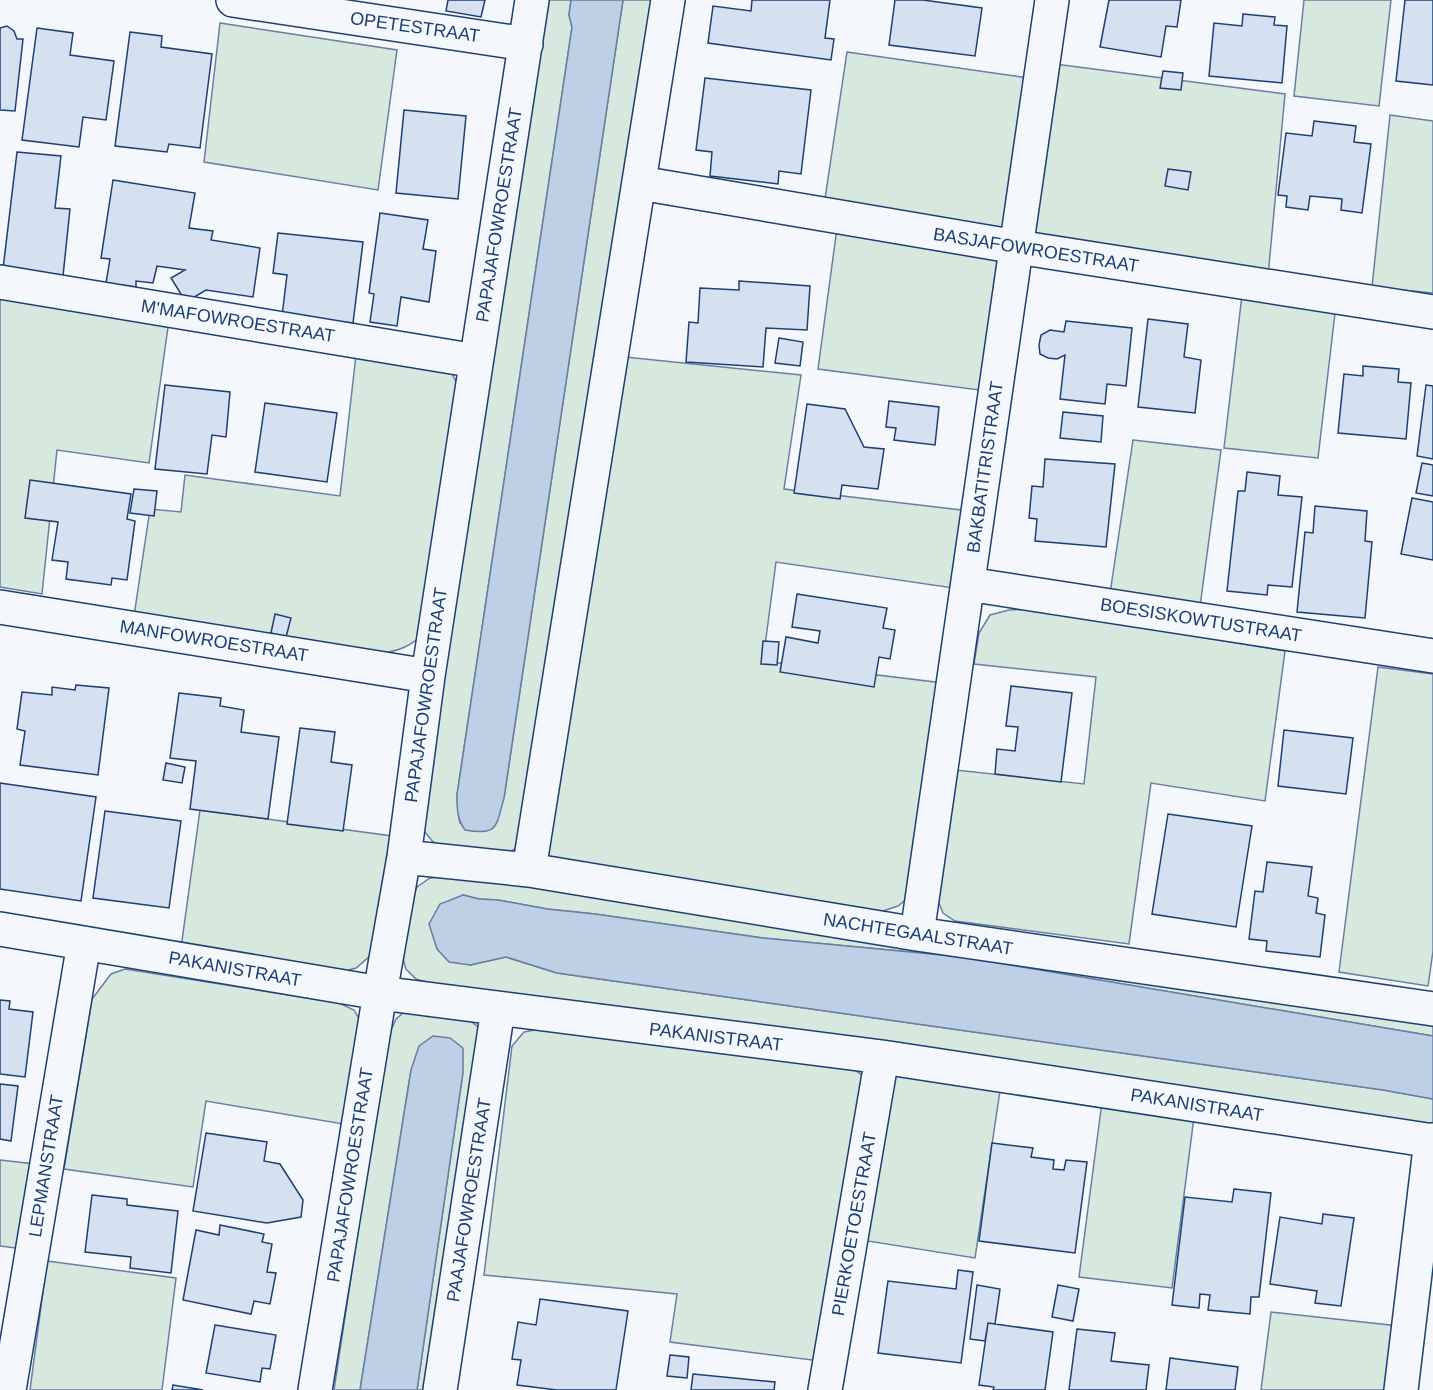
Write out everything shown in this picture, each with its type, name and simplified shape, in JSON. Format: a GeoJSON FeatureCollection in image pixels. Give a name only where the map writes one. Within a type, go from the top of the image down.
{"type":"FeatureCollection","features":[{"type":"Feature","properties":{"kind":"street","name":"OPETESTRAAT"},"geometry":{"type":"LineString","coordinates":[[233,0],[526,44]]}},
{"type":"Feature","properties":{"kind":"street","name":"PAPAJAFOWROESTRAAT"},"geometry":{"type":"LineString","coordinates":[[315,1390],[404,857],[428,676],[532,0]]}},
{"type":"Feature","properties":{"kind":"street"},"geometry":{"type":"LineString","coordinates":[[529,870],[668,0]]}},
{"type":"Feature","properties":{"kind":"street","name":"BAKBATITRISTRAAT"},"geometry":{"type":"LineString","coordinates":[[917,934],[1052,0]]}},
{"type":"Feature","properties":{"kind":"street","name":"BASJAFOWROESTRAAT"},"geometry":{"type":"LineString","coordinates":[[639,183],[1017,248],[1433,312]]}},
{"type":"Feature","properties":{"kind":"street","name":"M'MAFOWROESTRAAT"},"geometry":{"type":"LineString","coordinates":[[0,282],[476,361]]}},
{"type":"Feature","properties":{"kind":"street","name":"BOESISKOWTUSTRAAT"},"geometry":{"type":"LineString","coordinates":[[968,584],[1433,656]]}},
{"type":"Feature","properties":{"kind":"street","name":"MANFOWROESTRAAT"},"geometry":{"type":"LineString","coordinates":[[0,607],[428,676]]}},
{"type":"Feature","properties":{"kind":"street","name":"NACHTEGAALSTRAAT"},"geometry":{"type":"LineString","coordinates":[[404,857],[529,870],[917,934],[1433,1009]]}},
{"type":"Feature","properties":{"kind":"street","name":"PAKANISTRAAT"},"geometry":{"type":"LineString","coordinates":[[0,929],[380,993],[882,1057],[1432,1141]]}},
{"type":"Feature","properties":{"kind":"street","name":"LEPMANSTRAAT"},"geometry":{"type":"LineString","coordinates":[[9,1390],[84,943]]}},
{"type":"Feature","properties":{"kind":"street","name":"PAAJAFOWROESTRAAT"},"geometry":{"type":"LineString","coordinates":[[440,1390],[498,1009]]}},
{"type":"Feature","properties":{"kind":"street","name":"PIERKOETOESTRAAT"},"geometry":{"type":"LineString","coordinates":[[825,1390],[882,1057]]}},
{"type":"Feature","properties":{"kind":"street"},"geometry":{"type":"LineString","coordinates":[[1401,1390],[1432,1141]]}},
{"type":"Feature","properties":{"kind":"shaded area"},"geometry":{"type":"Polygon","coordinates":[[[548,0],[571,0],[569,15],[572,27],[457,795],[460,823],[504,798],[623,0],[652,0],[519,847],[501,856],[446,849],[433,842],[424,831],[424,813],[548,0]]]}},
{"type":"Feature","properties":{"kind":"shaded area"},"geometry":{"type":"Polygon","coordinates":[[[1304,0],[1391,0],[1379,106],[1294,96],[1304,0]]]}},
{"type":"Feature","properties":{"kind":"shaded area"},"geometry":{"type":"Polygon","coordinates":[[[220,23],[397,50],[378,190],[204,162],[220,23]]]}},
{"type":"Feature","properties":{"kind":"shaded area"},"geometry":{"type":"Polygon","coordinates":[[[847,52],[1035,79],[1010,222],[998,231],[823,212],[847,52]]]}},
{"type":"Feature","properties":{"kind":"shaded area"},"geometry":{"type":"Polygon","coordinates":[[[1055,64],[1285,94],[1268,276],[1037,240],[1034,229],[1055,64]]]}},
{"type":"Feature","properties":{"kind":"shaded area"},"geometry":{"type":"Polygon","coordinates":[[[1390,115],[1433,121],[1433,293],[1372,287],[1390,115]]]}},
{"type":"Feature","properties":{"kind":"shaded area"},"geometry":{"type":"Polygon","coordinates":[[[837,228],[1007,256],[987,391],[818,369],[837,228]]]}},
{"type":"Feature","properties":{"kind":"shaded area"},"geometry":{"type":"Polygon","coordinates":[[[1242,295],[1336,305],[1318,458],[1224,448],[1242,295]]]}},
{"type":"Feature","properties":{"kind":"shaded area"},"geometry":{"type":"Polygon","coordinates":[[[0,296],[169,320],[149,463],[57,450],[42,594],[0,587],[0,296]]]}},
{"type":"Feature","properties":{"kind":"shaded area"},"geometry":{"type":"Polygon","coordinates":[[[356,355],[436,368],[452,374],[460,389],[425,632],[404,648],[378,654],[134,616],[150,509],[181,512],[185,475],[340,496],[356,355]]]}},
{"type":"Feature","properties":{"kind":"shaded area"},"geometry":{"type":"Polygon","coordinates":[[[625,357],[801,375],[784,489],[970,511],[960,589],[776,562],[763,661],[943,683],[909,897],[898,906],[880,912],[554,862],[546,854],[625,357]]]}},
{"type":"Feature","properties":{"kind":"shaded area"},"geometry":{"type":"Polygon","coordinates":[[[1133,440],[1221,450],[1199,614],[1109,600],[1133,440]]]}},
{"type":"Feature","properties":{"kind":"shaded area"},"geometry":{"type":"Polygon","coordinates":[[[1031,609],[1285,651],[1265,801],[1151,783],[1129,944],[955,921],[943,913],[936,896],[956,770],[1084,784],[1096,677],[974,664],[979,633],[990,615],[1009,610],[1031,609]]]}},
{"type":"Feature","properties":{"kind":"shaded area"},"geometry":{"type":"Polygon","coordinates":[[[1378,667],[1433,674],[1433,951],[1428,986],[1339,972],[1378,667]]]}},
{"type":"Feature","properties":{"kind":"shaded area"},"geometry":{"type":"Polygon","coordinates":[[[200,810],[392,836],[370,956],[356,968],[337,973],[181,948],[200,810]]]}},
{"type":"Feature","properties":{"kind":"shaded area"},"geometry":{"type":"Polygon","coordinates":[[[452,875],[1433,1020],[1433,1036],[963,957],[763,938],[547,909],[463,895],[470,965],[506,957],[557,973],[1384,1090],[1433,1099],[1433,1126],[434,984],[416,979],[406,969],[401,952],[412,898],[417,887],[430,878],[452,875]]]}},
{"type":"Feature","properties":{"kind":"shaded area"},"geometry":{"type":"Polygon","coordinates":[[[125,969],[339,1003],[354,1010],[362,1024],[349,1125],[206,1101],[193,1187],[64,1169],[92,999],[111,974],[125,969]]]}},
{"type":"Feature","properties":{"kind":"shaded area"},"geometry":{"type":"Polygon","coordinates":[[[410,1007],[468,1019],[478,1027],[482,1039],[435,1390],[417,1390],[463,1072],[411,1070],[360,1390],[334,1390],[387,1039],[396,1019],[410,1007]]]}},
{"type":"Feature","properties":{"kind":"shaded area"},"geometry":{"type":"Polygon","coordinates":[[[540,1029],[851,1068],[861,1074],[866,1086],[820,1361],[670,1342],[677,1294],[484,1275],[512,1046],[524,1032],[540,1029]]]}},
{"type":"Feature","properties":{"kind":"shaded area"},"geometry":{"type":"Polygon","coordinates":[[[892,1074],[1001,1084],[975,1258],[861,1240],[892,1074]]]}},
{"type":"Feature","properties":{"kind":"shaded area"},"geometry":{"type":"Polygon","coordinates":[[[1102,1102],[1194,1117],[1172,1288],[1079,1277],[1102,1102]]]}},
{"type":"Feature","properties":{"kind":"shaded area"},"geometry":{"type":"Polygon","coordinates":[[[0,1160],[35,1164],[23,1249],[0,1246],[0,1160]]]}},
{"type":"Feature","properties":{"kind":"shaded area"},"geometry":{"type":"Polygon","coordinates":[[[47,1261],[176,1278],[162,1390],[30,1390],[47,1261]]]}},
{"type":"Feature","properties":{"kind":"shaded area"},"geometry":{"type":"Polygon","coordinates":[[[1271,1312],[1399,1326],[1392,1390],[1261,1390],[1271,1312]]]}},
{"type":"Feature","properties":{"kind":"water"},"geometry":{"type":"Polygon","coordinates":[[[571,0],[623,0],[504,798],[494,827],[484,832],[476,832],[465,830],[462,826],[458,813],[457,795],[572,27],[569,15],[571,0]]]}},
{"type":"Feature","properties":{"kind":"water"},"geometry":{"type":"Polygon","coordinates":[[[463,895],[547,909],[763,938],[963,957],[1433,1036],[1433,1099],[557,973],[506,957],[470,965],[449,962],[437,949],[429,924],[440,904],[463,895]]]}},
{"type":"Feature","properties":{"kind":"water"},"geometry":{"type":"Polygon","coordinates":[[[433,1036],[450,1038],[463,1048],[463,1072],[417,1390],[360,1390],[411,1070],[419,1046],[433,1036]]]}},
{"type":"Feature","properties":{"kind":"building"},"geometry":{"type":"Polygon","coordinates":[[[448,0],[485,0],[481,17],[446,11],[448,0]]]}},
{"type":"Feature","properties":{"kind":"building"},"geometry":{"type":"Polygon","coordinates":[[[752,0],[830,0],[825,38],[834,39],[831,60],[708,43],[713,6],[751,11],[752,0]]]}},
{"type":"Feature","properties":{"kind":"building"},"geometry":{"type":"Polygon","coordinates":[[[895,0],[923,0],[982,8],[975,56],[889,45],[895,0]]]}},
{"type":"Feature","properties":{"kind":"building"},"geometry":{"type":"Polygon","coordinates":[[[1109,0],[1181,0],[1177,27],[1166,26],[1161,57],[1100,47],[1109,0]]]}},
{"type":"Feature","properties":{"kind":"building"},"geometry":{"type":"Polygon","coordinates":[[[1405,0],[1433,0],[1433,85],[1396,81],[1405,0]]]}},
{"type":"Feature","properties":{"kind":"building"},"geometry":{"type":"Polygon","coordinates":[[[1243,14],[1275,17],[1274,25],[1287,26],[1282,83],[1209,76],[1214,23],[1242,26],[1243,14]]]}},
{"type":"Feature","properties":{"kind":"building"},"geometry":{"type":"Polygon","coordinates":[[[7,26],[14,31],[17,39],[23,39],[15,111],[0,110],[0,28],[7,26]]]}},
{"type":"Feature","properties":{"kind":"building"},"geometry":{"type":"Polygon","coordinates":[[[37,28],[73,33],[70,55],[114,61],[106,120],[83,117],[79,147],[22,140],[37,28]]]}},
{"type":"Feature","properties":{"kind":"building"},"geometry":{"type":"Polygon","coordinates":[[[130,32],[162,36],[161,47],[212,54],[200,148],[169,144],[167,152],[115,146],[130,32]]]}},
{"type":"Feature","properties":{"kind":"building"},"geometry":{"type":"Polygon","coordinates":[[[1163,71],[1183,73],[1181,90],[1160,88],[1163,71]]]}},
{"type":"Feature","properties":{"kind":"building"},"geometry":{"type":"Polygon","coordinates":[[[705,78],[811,90],[801,174],[779,171],[778,184],[710,176],[712,152],[696,150],[705,78]]]}},
{"type":"Feature","properties":{"kind":"building"},"geometry":{"type":"Polygon","coordinates":[[[404,110],[466,116],[458,199],[396,193],[404,110]]]}},
{"type":"Feature","properties":{"kind":"building"},"geometry":{"type":"Polygon","coordinates":[[[1314,121],[1356,126],[1354,142],[1371,144],[1362,213],[1341,210],[1342,199],[1310,196],[1308,210],[1286,207],[1287,196],[1278,195],[1286,133],[1312,136],[1314,121]]]}},
{"type":"Feature","properties":{"kind":"building"},"geometry":{"type":"Polygon","coordinates":[[[17,152],[61,156],[55,208],[70,209],[63,276],[3,269],[17,152]]]}},
{"type":"Feature","properties":{"kind":"building"},"geometry":{"type":"Polygon","coordinates":[[[1168,169],[1191,172],[1188,190],[1165,186],[1168,169]]]}},
{"type":"Feature","properties":{"kind":"building"},"geometry":{"type":"Polygon","coordinates":[[[113,180],[195,193],[189,228],[213,231],[211,240],[260,248],[253,297],[206,290],[186,302],[171,278],[185,270],[157,266],[153,283],[136,281],[136,287],[106,283],[110,259],[101,258],[113,180]]]}},
{"type":"Feature","properties":{"kind":"building"},"geometry":{"type":"Polygon","coordinates":[[[380,213],[428,220],[423,249],[436,251],[429,302],[401,297],[397,326],[370,322],[374,294],[369,293],[380,213]]]}},
{"type":"Feature","properties":{"kind":"building"},"geometry":{"type":"Polygon","coordinates":[[[278,233],[363,242],[353,323],[282,316],[287,275],[273,273],[278,233]]]}},
{"type":"Feature","properties":{"kind":"building"},"geometry":{"type":"Polygon","coordinates":[[[739,281],[810,286],[807,330],[766,328],[763,367],[686,362],[689,322],[698,323],[700,288],[739,290],[739,281]]]}},
{"type":"Feature","properties":{"kind":"building"},"geometry":{"type":"Polygon","coordinates":[[[1148,319],[1188,324],[1184,357],[1201,360],[1195,413],[1138,407],[1148,319]]]}},
{"type":"Feature","properties":{"kind":"building"},"geometry":{"type":"Polygon","coordinates":[[[1066,321],[1132,328],[1126,386],[1107,384],[1105,404],[1060,399],[1065,355],[1057,359],[1048,358],[1040,354],[1039,345],[1041,335],[1050,330],[1064,332],[1066,321]]]}},
{"type":"Feature","properties":{"kind":"building"},"geometry":{"type":"Polygon","coordinates":[[[779,338],[803,342],[800,366],[775,363],[779,338]]]}},
{"type":"Feature","properties":{"kind":"building"},"geometry":{"type":"Polygon","coordinates":[[[1363,366],[1399,369],[1398,382],[1411,383],[1406,439],[1338,433],[1344,374],[1363,376],[1363,366]]]}},
{"type":"Feature","properties":{"kind":"building"},"geometry":{"type":"Polygon","coordinates":[[[165,385],[230,392],[226,437],[212,435],[207,474],[155,469],[165,385]]]}},
{"type":"Feature","properties":{"kind":"building"},"geometry":{"type":"Polygon","coordinates":[[[1426,385],[1433,386],[1433,459],[1417,456],[1426,385]]]}},
{"type":"Feature","properties":{"kind":"building"},"geometry":{"type":"Polygon","coordinates":[[[889,401],[939,407],[935,445],[894,440],[896,428],[886,427],[889,401]]]}},
{"type":"Feature","properties":{"kind":"building"},"geometry":{"type":"Polygon","coordinates":[[[265,403],[337,413],[327,482],[255,472],[265,403]]]}},
{"type":"Feature","properties":{"kind":"building"},"geometry":{"type":"Polygon","coordinates":[[[807,404],[845,409],[864,447],[884,449],[878,489],[842,485],[840,499],[794,493],[807,404]]]}},
{"type":"Feature","properties":{"kind":"building"},"geometry":{"type":"Polygon","coordinates":[[[1063,412],[1103,416],[1101,442],[1060,438],[1063,412]]]}},
{"type":"Feature","properties":{"kind":"building"},"geometry":{"type":"Polygon","coordinates":[[[1045,459],[1115,464],[1106,547],[1035,541],[1037,519],[1029,518],[1032,486],[1043,487],[1045,459]]]}},
{"type":"Feature","properties":{"kind":"building"},"geometry":{"type":"Polygon","coordinates":[[[1422,463],[1433,465],[1433,496],[1416,493],[1422,463]]]}},
{"type":"Feature","properties":{"kind":"building"},"geometry":{"type":"Polygon","coordinates":[[[1247,472],[1280,476],[1278,495],[1302,497],[1292,587],[1268,585],[1267,595],[1227,591],[1238,491],[1245,491],[1247,472]]]}},
{"type":"Feature","properties":{"kind":"building"},"geometry":{"type":"Polygon","coordinates":[[[30,480],[131,494],[127,519],[135,521],[127,580],[112,578],[111,585],[66,579],[68,562],[52,560],[58,522],[25,518],[30,480]]]}},
{"type":"Feature","properties":{"kind":"building"},"geometry":{"type":"Polygon","coordinates":[[[134,489],[157,491],[154,516],[130,513],[134,489]]]}},
{"type":"Feature","properties":{"kind":"building"},"geometry":{"type":"Polygon","coordinates":[[[1412,498],[1433,502],[1433,560],[1401,554],[1412,498]]]}},
{"type":"Feature","properties":{"kind":"building"},"geometry":{"type":"Polygon","coordinates":[[[1315,506],[1367,511],[1365,541],[1372,542],[1365,618],[1297,612],[1305,532],[1313,533],[1315,506]]]}},
{"type":"Feature","properties":{"kind":"building"},"geometry":{"type":"Polygon","coordinates":[[[797,594],[887,608],[883,628],[895,630],[890,659],[879,657],[874,687],[780,672],[786,637],[818,643],[820,631],[792,627],[797,594]]]}},
{"type":"Feature","properties":{"kind":"building"},"geometry":{"type":"Polygon","coordinates":[[[275,614],[291,618],[286,637],[271,633],[275,614]]]}},
{"type":"Feature","properties":{"kind":"building"},"geometry":{"type":"Polygon","coordinates":[[[763,641],[779,642],[777,665],[761,664],[763,641]]]}},
{"type":"Feature","properties":{"kind":"building"},"geometry":{"type":"Polygon","coordinates":[[[76,685],[109,688],[98,775],[20,765],[25,731],[17,729],[22,692],[52,695],[52,687],[75,690],[76,685]]]}},
{"type":"Feature","properties":{"kind":"building"},"geometry":{"type":"Polygon","coordinates":[[[1011,686],[1072,693],[1061,782],[995,774],[997,749],[1015,751],[1018,727],[1006,726],[1011,686]]]}},
{"type":"Feature","properties":{"kind":"building"},"geometry":{"type":"Polygon","coordinates":[[[179,693],[221,698],[220,706],[244,710],[241,732],[279,737],[268,819],[190,809],[196,761],[170,758],[179,693]]]}},
{"type":"Feature","properties":{"kind":"building"},"geometry":{"type":"Polygon","coordinates":[[[300,728],[335,732],[331,762],[352,765],[343,831],[287,824],[300,728]]]}},
{"type":"Feature","properties":{"kind":"building"},"geometry":{"type":"Polygon","coordinates":[[[1284,730],[1353,738],[1346,794],[1278,786],[1284,730]]]}},
{"type":"Feature","properties":{"kind":"building"},"geometry":{"type":"Polygon","coordinates":[[[166,763],[185,767],[182,783],[163,780],[166,763]]]}},
{"type":"Feature","properties":{"kind":"building"},"geometry":{"type":"Polygon","coordinates":[[[0,783],[96,797],[81,901],[0,889],[0,783]]]}},
{"type":"Feature","properties":{"kind":"building"},"geometry":{"type":"Polygon","coordinates":[[[105,811],[181,821],[169,908],[93,898],[105,811]]]}},
{"type":"Feature","properties":{"kind":"building"},"geometry":{"type":"Polygon","coordinates":[[[1168,814],[1252,826],[1236,927],[1152,914],[1168,814]]]}},
{"type":"Feature","properties":{"kind":"building"},"geometry":{"type":"Polygon","coordinates":[[[1267,862],[1312,867],[1308,896],[1318,898],[1316,913],[1325,915],[1320,957],[1266,951],[1267,941],[1249,939],[1255,891],[1263,892],[1267,862]]]}},
{"type":"Feature","properties":{"kind":"building"},"geometry":{"type":"Polygon","coordinates":[[[0,1000],[10,1001],[9,1009],[33,1012],[25,1077],[0,1074],[0,1000]]]}},
{"type":"Feature","properties":{"kind":"building"},"geometry":{"type":"Polygon","coordinates":[[[0,1084],[18,1086],[11,1141],[0,1139],[0,1084]]]}},
{"type":"Feature","properties":{"kind":"building"},"geometry":{"type":"Polygon","coordinates":[[[206,1133],[267,1142],[264,1161],[280,1164],[303,1200],[301,1217],[267,1223],[193,1211],[206,1133]]]}},
{"type":"Feature","properties":{"kind":"building"},"geometry":{"type":"Polygon","coordinates":[[[992,1143],[1033,1148],[1031,1157],[1054,1160],[1053,1169],[1064,1170],[1066,1160],[1087,1162],[1075,1253],[979,1241],[992,1143]]]}},
{"type":"Feature","properties":{"kind":"building"},"geometry":{"type":"Polygon","coordinates":[[[1234,1189],[1271,1193],[1259,1297],[1251,1297],[1250,1314],[1208,1310],[1210,1295],[1200,1294],[1199,1308],[1172,1305],[1185,1197],[1232,1202],[1234,1189]]]}},
{"type":"Feature","properties":{"kind":"building"},"geometry":{"type":"Polygon","coordinates":[[[92,1195],[127,1199],[127,1205],[178,1211],[171,1273],[130,1268],[131,1257],[85,1252],[92,1195]]]}},
{"type":"Feature","properties":{"kind":"building"},"geometry":{"type":"Polygon","coordinates":[[[1323,1214],[1354,1218],[1341,1306],[1315,1303],[1317,1291],[1270,1284],[1280,1217],[1322,1224],[1323,1214]]]}},
{"type":"Feature","properties":{"kind":"building"},"geometry":{"type":"Polygon","coordinates":[[[220,1225],[264,1234],[262,1242],[272,1244],[267,1272],[276,1273],[270,1304],[254,1301],[251,1314],[183,1300],[196,1230],[219,1235],[220,1225]]]}},
{"type":"Feature","properties":{"kind":"building"},"geometry":{"type":"Polygon","coordinates":[[[958,1270],[973,1272],[961,1363],[878,1353],[888,1281],[956,1289],[958,1270]]]}},
{"type":"Feature","properties":{"kind":"building"},"geometry":{"type":"Polygon","coordinates":[[[977,1285],[1000,1289],[995,1324],[988,1323],[985,1341],[970,1339],[977,1285]]]}},
{"type":"Feature","properties":{"kind":"building"},"geometry":{"type":"Polygon","coordinates":[[[1058,1285],[1079,1289],[1073,1321],[1052,1317],[1058,1285]]]}},
{"type":"Feature","properties":{"kind":"building"},"geometry":{"type":"Polygon","coordinates":[[[540,1299],[628,1311],[616,1390],[557,1390],[517,1385],[521,1360],[512,1359],[518,1322],[536,1325],[540,1299]]]}},
{"type":"Feature","properties":{"kind":"building"},"geometry":{"type":"Polygon","coordinates":[[[988,1323],[1053,1332],[1045,1390],[993,1390],[994,1387],[979,1385],[988,1323]]]}},
{"type":"Feature","properties":{"kind":"building"},"geometry":{"type":"Polygon","coordinates":[[[215,1325],[276,1335],[270,1369],[262,1368],[260,1382],[206,1373],[215,1325]]]}},
{"type":"Feature","properties":{"kind":"building"},"geometry":{"type":"Polygon","coordinates":[[[1077,1329],[1115,1333],[1111,1361],[1149,1365],[1146,1390],[1069,1390],[1077,1329]]]}},
{"type":"Feature","properties":{"kind":"building"},"geometry":{"type":"Polygon","coordinates":[[[670,1355],[689,1357],[687,1378],[667,1376],[670,1355]]]}},
{"type":"Feature","properties":{"kind":"building"},"geometry":{"type":"Polygon","coordinates":[[[1170,1358],[1238,1367],[1235,1390],[1166,1390],[1170,1358]]]}},
{"type":"Feature","properties":{"kind":"building"},"geometry":{"type":"Polygon","coordinates":[[[693,1374],[775,1382],[774,1390],[691,1390],[693,1374]]]}},
{"type":"Feature","properties":{"kind":"building"},"geometry":{"type":"Polygon","coordinates":[[[173,1385],[203,1390],[172,1390],[173,1385]]]}}]}
